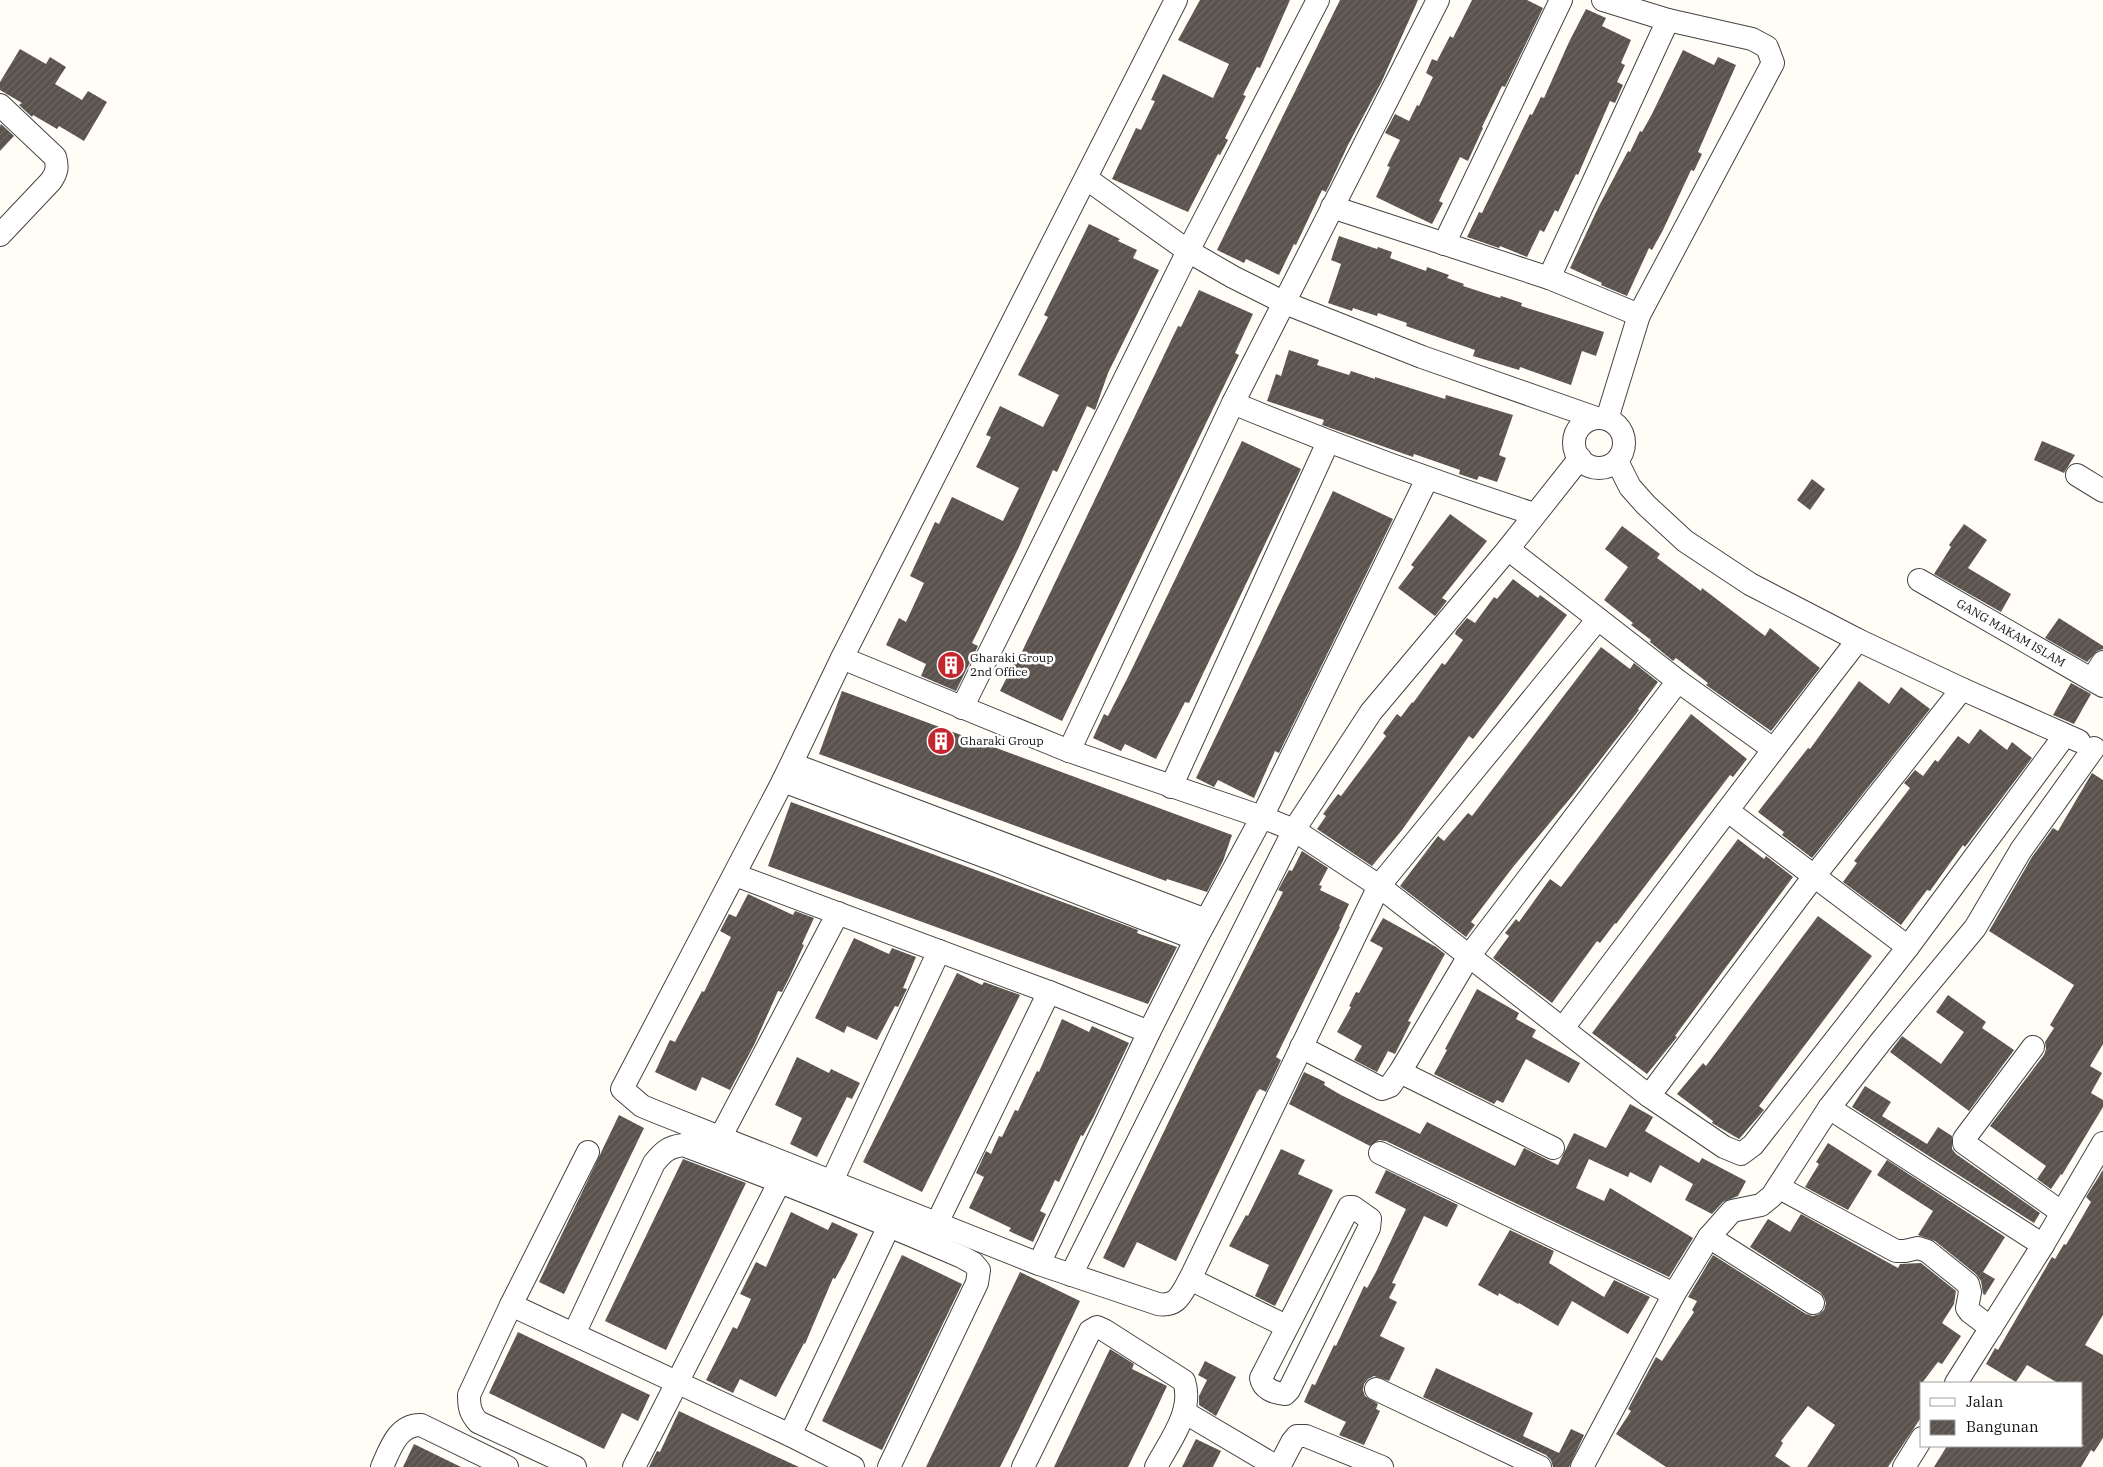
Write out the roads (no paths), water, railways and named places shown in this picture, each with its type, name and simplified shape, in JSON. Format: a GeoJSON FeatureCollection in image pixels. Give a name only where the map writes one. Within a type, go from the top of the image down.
{"type":"FeatureCollection","features":[{"type":"Feature","properties":{"kind":"street"},"geometry":{"type":"LineString","coordinates":[[1176,0],[1087,179],[842,658],[788,772],[622,1090],[642,1106],[720,1138],[1039,1264],[1168,1306],[1177,1300],[1190,1279],[1379,886],[1598,619]]}},
{"type":"Feature","properties":{"kind":"street"},"geometry":{"type":"LineString","coordinates":[[962,708],[1188,252],[1318,0]]}},
{"type":"Feature","properties":{"kind":"street"},"geometry":{"type":"LineString","coordinates":[[1068,751],[1233,403],[1438,0]]}},
{"type":"Feature","properties":{"kind":"street"},"geometry":{"type":"LineString","coordinates":[[1444,244],[1561,0]]}},
{"type":"Feature","properties":{"kind":"street"},"geometry":{"type":"LineString","coordinates":[[1602,419],[1639,315],[1773,63],[1767,47],[1752,39],[1668,20],[1603,0]]}},
{"type":"Feature","properties":{"kind":"street"},"geometry":{"type":"LineString","coordinates":[[1549,278],[1668,20]]}},
{"type":"Feature","properties":{"kind":"street"},"geometry":{"type":"LineString","coordinates":[[0,105],[56,157],[58,165],[51,181],[0,235]]}},
{"type":"Feature","properties":{"kind":"street"},"geometry":{"type":"LineString","coordinates":[[1087,179],[1188,252],[1285,303],[1422,358],[1602,419],[1616,424],[1624,440],[1622,454],[1608,466],[1598,468],[1588,465],[1580,458],[1575,449],[1575,438],[1579,429],[1587,421],[1602,419]]}},
{"type":"Feature","properties":{"kind":"street"},"geometry":{"type":"LineString","coordinates":[[1332,206],[1549,278],[1639,315]]}},
{"type":"Feature","properties":{"kind":"street"},"geometry":{"type":"LineString","coordinates":[[1233,403],[1328,442],[1427,479],[1534,514]]}},
{"type":"Feature","properties":{"kind":"street"},"geometry":{"type":"LineString","coordinates":[[1171,787],[1328,442]]}},
{"type":"Feature","properties":{"kind":"street"},"geometry":{"type":"LineString","coordinates":[[1072,1275],[1294,830],[1371,712],[1508,549],[1580,458]]}},
{"type":"Feature","properties":{"kind":"street"},"geometry":{"type":"LineString","coordinates":[[1582,1467],[1674,1294],[1710,1237],[1732,1211],[1761,1205],[1772,1196],[1829,1108],[1882,1040],[1975,928],[2021,850],[2098,750],[1858,640],[1750,584],[1685,541],[1646,505],[1630,487],[1617,460]]}},
{"type":"Feature","properties":{"kind":"street"},"geometry":{"type":"LineString","coordinates":[[2077,474],[2103,491]]}},
{"type":"Feature","properties":{"kind":"street"},"geometry":{"type":"LineString","coordinates":[[1039,1264],[1149,1032],[1201,929],[1262,817],[1427,479]]}},
{"type":"Feature","properties":{"kind":"street"},"geometry":{"type":"LineString","coordinates":[[1508,549],[1678,681],[1773,749]]}},
{"type":"Feature","properties":{"kind":"street","name":"GANG MAKAM ISLAM"},"geometry":{"type":"LineString","coordinates":[[1919,580],[2099,676]]}},
{"type":"Feature","properties":{"kind":"street"},"geometry":{"type":"LineString","coordinates":[[1563,1028],[1773,749],[1858,640]]}},
{"type":"Feature","properties":{"kind":"street"},"geometry":{"type":"LineString","coordinates":[[842,658],[1068,751],[1262,817],[1294,830],[1379,886],[1650,1096],[1724,1147],[1741,1154],[1753,1145],[1908,947],[2065,735]]}},
{"type":"Feature","properties":{"kind":"street"},"geometry":{"type":"LineString","coordinates":[[1301,1047],[1382,1089],[1390,1086],[1469,956],[1678,681]]}},
{"type":"Feature","properties":{"kind":"street"},"geometry":{"type":"LineString","coordinates":[[1650,1096],[1815,875],[1962,689]]}},
{"type":"Feature","properties":{"kind":"street"},"geometry":{"type":"LineString","coordinates":[[788,772],[1201,929]]}},
{"type":"Feature","properties":{"kind":"street"},"geometry":{"type":"LineString","coordinates":[[1728,811],[1908,947]]}},
{"type":"Feature","properties":{"kind":"street"},"geometry":{"type":"LineString","coordinates":[[735,875],[1049,992],[1149,1032]]}},
{"type":"Feature","properties":{"kind":"street"},"geometry":{"type":"LineString","coordinates":[[720,1138],[838,913]]}},
{"type":"Feature","properties":{"kind":"street"},"geometry":{"type":"LineString","coordinates":[[832,1181],[939,951]]}},
{"type":"Feature","properties":{"kind":"street"},"geometry":{"type":"LineString","coordinates":[[937,1223],[1049,992]]}},
{"type":"Feature","properties":{"kind":"street"},"geometry":{"type":"LineString","coordinates":[[2033,1047],[1964,1138],[1964,1143],[2061,1212]]}},
{"type":"Feature","properties":{"kind":"street"},"geometry":{"type":"LineString","coordinates":[[1400,1072],[1553,1148]]}},
{"type":"Feature","properties":{"kind":"street"},"geometry":{"type":"LineString","coordinates":[[1829,1108],[2043,1244]]}},
{"type":"Feature","properties":{"kind":"street"},"geometry":{"type":"LineString","coordinates":[[1957,1382],[2043,1244],[2103,1142]]}},
{"type":"Feature","properties":{"kind":"street"},"geometry":{"type":"LineString","coordinates":[[574,1334],[654,1163],[663,1151],[672,1146],[683,1145],[780,1181],[889,1226],[962,1257],[973,1263],[978,1270],[977,1282],[889,1467]]}},
{"type":"Feature","properties":{"kind":"street"},"geometry":{"type":"LineString","coordinates":[[575,1467],[478,1422],[469,1408],[469,1396],[588,1152]]}},
{"type":"Feature","properties":{"kind":"street"},"geometry":{"type":"LineString","coordinates":[[1380,1153],[1674,1294]]}},
{"type":"Feature","properties":{"kind":"street"},"geometry":{"type":"LineString","coordinates":[[634,1467],[780,1181]]}},
{"type":"Feature","properties":{"kind":"street"},"geometry":{"type":"LineString","coordinates":[[1778,1187],[1896,1251],[1918,1248],[1926,1251],[1968,1284],[1970,1292],[1967,1308],[1991,1328]]}},
{"type":"Feature","properties":{"kind":"street"},"geometry":{"type":"LineString","coordinates":[[1348,1207],[1353,1207],[1370,1219],[1369,1228],[1289,1390],[1285,1394],[1277,1394],[1267,1389],[1262,1384],[1261,1378],[1286,1326],[1345,1212],[1348,1207]]}},
{"type":"Feature","properties":{"kind":"street"},"geometry":{"type":"LineString","coordinates":[[790,1435],[889,1226]]}},
{"type":"Feature","properties":{"kind":"street"},"geometry":{"type":"LineString","coordinates":[[1710,1237],[1813,1303]]}},
{"type":"Feature","properties":{"kind":"street"},"geometry":{"type":"LineString","coordinates":[[1190,1279],[1286,1326]]}},
{"type":"Feature","properties":{"kind":"street"},"geometry":{"type":"LineString","coordinates":[[512,1305],[790,1435],[853,1467]]}},
{"type":"Feature","properties":{"kind":"street"},"geometry":{"type":"LineString","coordinates":[[1023,1467],[1090,1331],[1096,1327],[1184,1382],[1187,1399],[1184,1412],[1156,1467]]}},
{"type":"Feature","properties":{"kind":"street"},"geometry":{"type":"LineString","coordinates":[[1376,1389],[1540,1467]]}},
{"type":"Feature","properties":{"kind":"street"},"geometry":{"type":"LineString","coordinates":[[1184,1412],[1278,1467],[1297,1436],[1306,1436],[1382,1467]]}},
{"type":"Feature","properties":{"kind":"street"},"geometry":{"type":"LineString","coordinates":[[382,1467],[393,1444],[403,1430],[412,1424],[421,1425],[502,1466]]}},
{"type":"Feature","properties":{"kind":"street"},"geometry":{"type":"LineString","coordinates":[[1904,1467],[1920,1441]]}},
{"type":"Feature","properties":{"kind":"place","name":"Gharaki Group 2nd Office"},"geometry":{"type":"Point","coordinates":[951,665]}},
{"type":"Feature","properties":{"kind":"place","name":"Gharaki Group"},"geometry":{"type":"Point","coordinates":[941,741]}}]}
